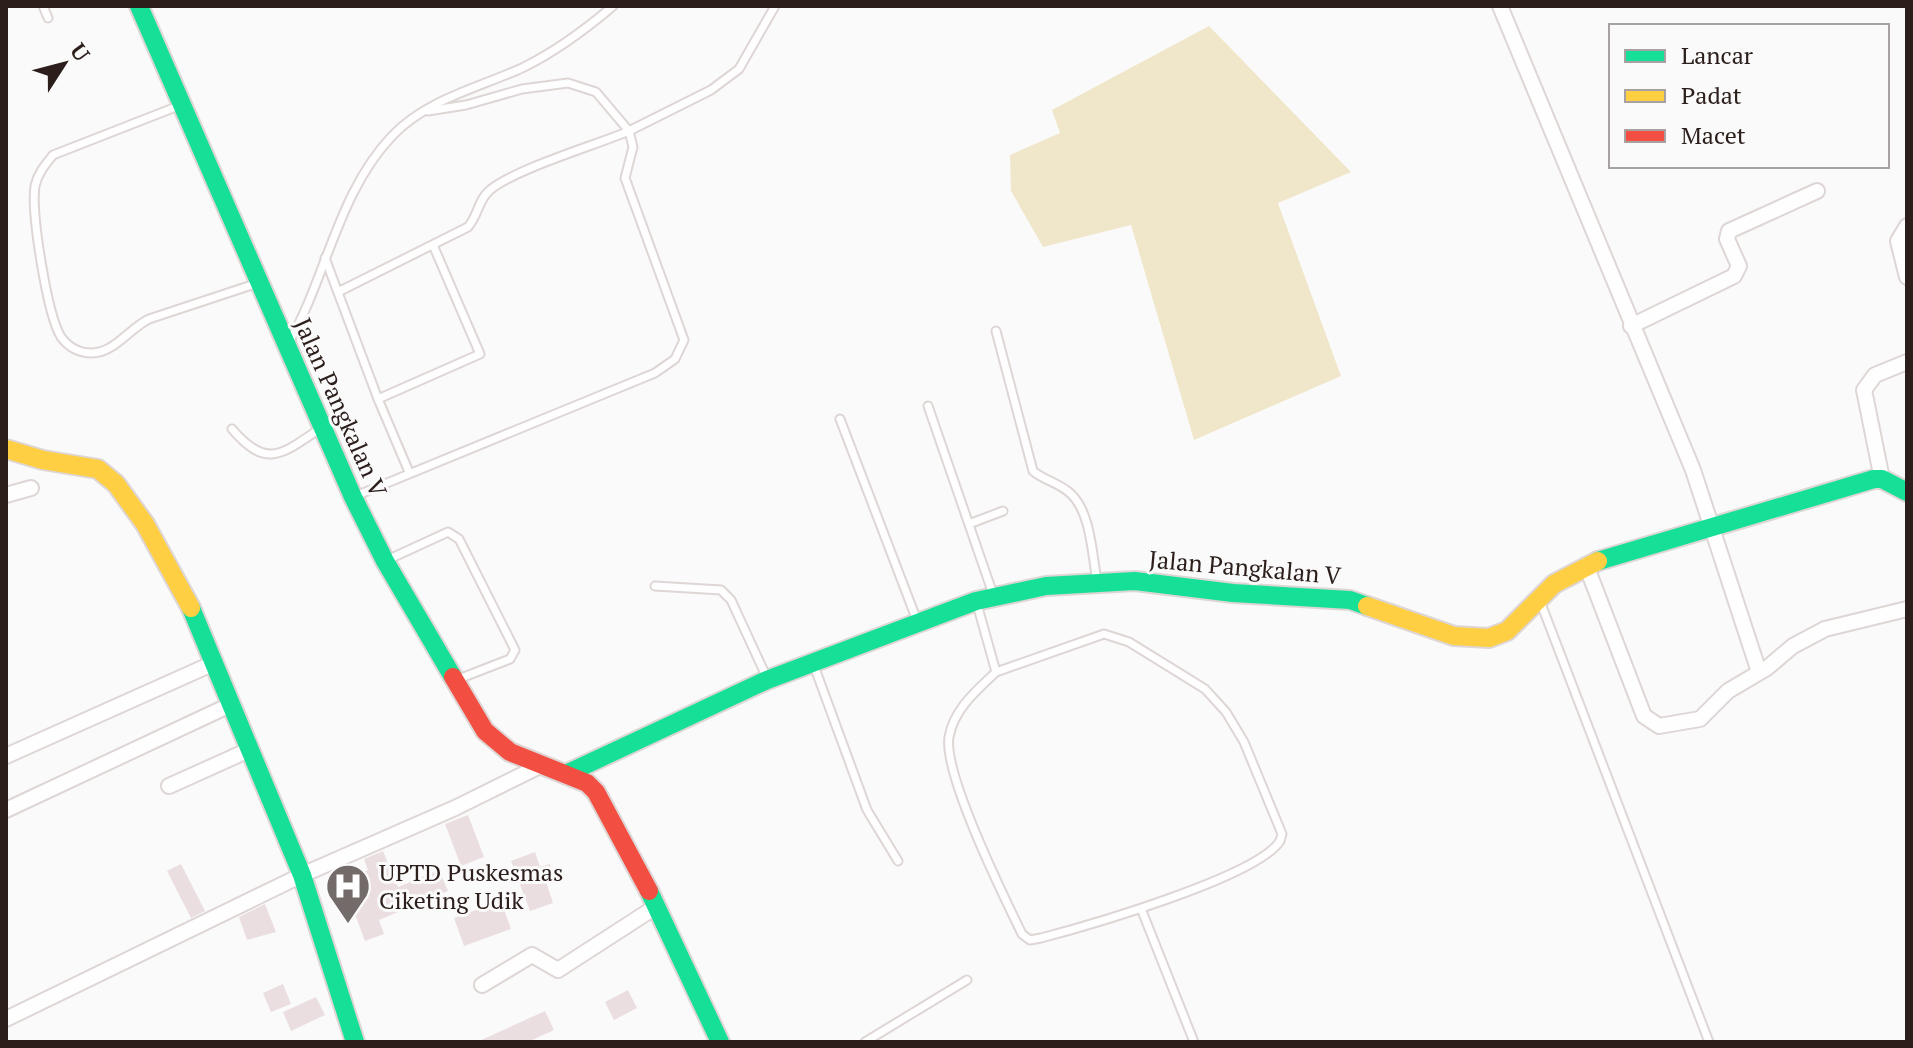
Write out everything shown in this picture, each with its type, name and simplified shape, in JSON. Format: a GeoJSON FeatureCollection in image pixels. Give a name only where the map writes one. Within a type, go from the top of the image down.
{"type":"FeatureCollection","features":[{"type":"Feature","properties":{"kind":"street","name":"Jalan Pangkalan V"},"geometry":{"type":"LineString","coordinates":[[139,6],[321,428],[385,561],[485,731],[510,752],[587,783],[608,809],[720,1042]]}},
{"type":"Feature","properties":{"kind":"street"},"geometry":{"type":"LineString","coordinates":[[1500,6],[1713,526],[1733,599],[1759,672]]}},
{"type":"Feature","properties":{"kind":"street"},"geometry":{"type":"LineString","coordinates":[[1631,326],[1734,276],[1739,266],[1727,239],[1729,231],[1817,191]]}},
{"type":"Feature","properties":{"kind":"street"},"geometry":{"type":"LineString","coordinates":[[1907,226],[1898,241],[1907,277]]}},
{"type":"Feature","properties":{"kind":"street"},"geometry":{"type":"LineString","coordinates":[[1907,362],[1875,375],[1864,390],[1882,479],[1907,492]]}},
{"type":"Feature","properties":{"kind":"street"},"geometry":{"type":"LineString","coordinates":[[6,449],[43,460],[91,466],[116,484],[145,524],[187,598],[302,875],[355,1042]]}},
{"type":"Feature","properties":{"kind":"street","name":"Jalan Pangkalan V"},"geometry":{"type":"LineString","coordinates":[[566,774],[767,680],[917,621],[985,599],[1046,586],[1135,581],[1233,593],[1350,600],[1470,639],[1499,636],[1540,601],[1554,584],[1586,565],[1882,479]]}},
{"type":"Feature","properties":{"kind":"street"},"geometry":{"type":"LineString","coordinates":[[6,495],[31,488]]}},
{"type":"Feature","properties":{"kind":"street"},"geometry":{"type":"LineString","coordinates":[[1586,565],[1649,723],[1659,726],[1700,719],[1728,691],[1793,646],[1825,629],[1907,609]]}},
{"type":"Feature","properties":{"kind":"street"},"geometry":{"type":"LineString","coordinates":[[6,756],[214,663]]}},
{"type":"Feature","properties":{"kind":"street"},"geometry":{"type":"LineString","coordinates":[[6,810],[230,705]]}},
{"type":"Feature","properties":{"kind":"street"},"geometry":{"type":"LineString","coordinates":[[169,786],[249,750]]}},
{"type":"Feature","properties":{"kind":"street"},"geometry":{"type":"LineString","coordinates":[[6,1019],[302,875],[455,808],[542,765]]}},
{"type":"Feature","properties":{"kind":"street"},"geometry":{"type":"LineString","coordinates":[[482,985],[532,955],[558,970],[657,906]]}},
{"type":"Feature","properties":{"kind":"lane"},"geometry":{"type":"LineString","coordinates":[[43,6],[48,18]]}},
{"type":"Feature","properties":{"kind":"lane"},"geometry":{"type":"LineString","coordinates":[[287,346],[370,166],[391,137],[422,111],[525,66],[582,32],[613,6]]}},
{"type":"Feature","properties":{"kind":"lane"},"geometry":{"type":"LineString","coordinates":[[338,292],[468,227],[476,219],[480,201],[504,181],[629,131],[711,90],[739,69],[775,6]]}},
{"type":"Feature","properties":{"kind":"lane"},"geometry":{"type":"LineString","coordinates":[[353,497],[655,373],[675,359],[684,340],[625,178],[633,147],[629,131],[596,92],[568,83],[522,89],[466,105],[422,111]]}},
{"type":"Feature","properties":{"kind":"lane"},"geometry":{"type":"LineString","coordinates":[[183,104],[53,155],[40,172],[35,189],[46,291],[61,337],[75,350],[96,353],[115,345],[132,327],[149,319],[260,282]]}},
{"type":"Feature","properties":{"kind":"lane"},"geometry":{"type":"LineString","coordinates":[[378,399],[480,354],[433,245]]}},
{"type":"Feature","properties":{"kind":"lane"},"geometry":{"type":"LineString","coordinates":[[325,258],[409,472]]}},
{"type":"Feature","properties":{"kind":"lane"},"geometry":{"type":"LineString","coordinates":[[996,331],[1033,471],[1043,480],[1062,487],[1082,506],[1097,581]]}},
{"type":"Feature","properties":{"kind":"lane"},"geometry":{"type":"LineString","coordinates":[[928,406],[969,524],[996,672]]}},
{"type":"Feature","properties":{"kind":"lane"},"geometry":{"type":"LineString","coordinates":[[840,419],[917,621]]}},
{"type":"Feature","properties":{"kind":"lane"},"geometry":{"type":"LineString","coordinates":[[232,429],[250,450],[262,454],[278,453],[321,428]]}},
{"type":"Feature","properties":{"kind":"lane"},"geometry":{"type":"LineString","coordinates":[[969,524],[1003,511]]}},
{"type":"Feature","properties":{"kind":"lane"},"geometry":{"type":"LineString","coordinates":[[385,561],[448,532],[459,539],[515,650],[510,659],[454,681]]}},
{"type":"Feature","properties":{"kind":"lane"},"geometry":{"type":"LineString","coordinates":[[655,586],[721,590],[731,600],[767,680]]}},
{"type":"Feature","properties":{"kind":"lane"},"geometry":{"type":"LineString","coordinates":[[1540,601],[1709,1042]]}},
{"type":"Feature","properties":{"kind":"lane"},"geometry":{"type":"LineString","coordinates":[[1104,634],[1114,634],[1205,689],[1234,723],[1282,834],[1280,841],[1254,861],[1142,911],[1030,940],[1022,934],[982,848],[949,747],[961,707],[996,672],[1104,634]]}},
{"type":"Feature","properties":{"kind":"lane"},"geometry":{"type":"LineString","coordinates":[[813,663],[862,796],[898,861]]}},
{"type":"Feature","properties":{"kind":"lane"},"geometry":{"type":"LineString","coordinates":[[1142,911],[1194,1042]]}},
{"type":"Feature","properties":{"kind":"lane"},"geometry":{"type":"LineString","coordinates":[[865,1042],[967,980]]}},
{"type":"Feature","properties":{"kind":"shaded area"},"geometry":{"type":"Polygon","coordinates":[[[1209,26],[1351,172],[1278,203],[1341,376],[1194,440],[1131,225],[1043,247],[1011,191],[1010,155],[1060,133],[1052,110],[1209,26]]]}},
{"type":"Feature","properties":{"kind":"building"},"geometry":{"type":"Polygon","coordinates":[[[468,815],[484,857],[461,866],[445,824],[468,815]]]}},
{"type":"Feature","properties":{"kind":"building"},"geometry":{"type":"Polygon","coordinates":[[[383,851],[398,887],[439,870],[448,891],[379,920],[384,934],[365,941],[342,880],[368,870],[364,859],[383,851]]]}},
{"type":"Feature","properties":{"kind":"building"},"geometry":{"type":"Polygon","coordinates":[[[535,852],[540,867],[550,864],[555,879],[546,882],[553,903],[530,911],[511,861],[535,852]]]}},
{"type":"Feature","properties":{"kind":"building"},"geometry":{"type":"Polygon","coordinates":[[[181,864],[205,911],[191,918],[167,871],[181,864]]]}},
{"type":"Feature","properties":{"kind":"building"},"geometry":{"type":"Polygon","coordinates":[[[501,901],[511,929],[464,946],[454,918],[501,901]]]}},
{"type":"Feature","properties":{"kind":"building"},"geometry":{"type":"Polygon","coordinates":[[[265,904],[276,932],[247,940],[239,917],[265,904]]]}},
{"type":"Feature","properties":{"kind":"building"},"geometry":{"type":"Polygon","coordinates":[[[283,984],[291,1004],[271,1012],[263,993],[283,984]]]}},
{"type":"Feature","properties":{"kind":"building"},"geometry":{"type":"Polygon","coordinates":[[[628,990],[637,1008],[614,1020],[605,1002],[628,990]]]}},
{"type":"Feature","properties":{"kind":"building"},"geometry":{"type":"Polygon","coordinates":[[[316,997],[325,1015],[291,1031],[283,1012],[316,997]]]}},
{"type":"Feature","properties":{"kind":"building"},"geometry":{"type":"Polygon","coordinates":[[[545,1011],[554,1030],[528,1042],[477,1042],[545,1011]]]}},
{"type":"Feature","properties":{"kind":"traffic: fast"},"geometry":{"type":"LineString","coordinates":[[139,6],[353,497],[385,561],[453,677]]}},
{"type":"Feature","properties":{"kind":"traffic: fast"},"geometry":{"type":"LineString","coordinates":[[1598,561],[1874,479],[1882,479],[1907,492]]}},
{"type":"Feature","properties":{"kind":"traffic: fast"},"geometry":{"type":"LineString","coordinates":[[566,774],[767,680],[976,601],[1046,586],[1135,581],[1233,593],[1350,600],[1367,606]]}},
{"type":"Feature","properties":{"kind":"traffic: fast"},"geometry":{"type":"LineString","coordinates":[[191,608],[302,875],[355,1042]]}},
{"type":"Feature","properties":{"kind":"traffic: fast"},"geometry":{"type":"LineString","coordinates":[[649,891],[720,1042]]}},
{"type":"Feature","properties":{"kind":"traffic: slow"},"geometry":{"type":"LineString","coordinates":[[6,449],[43,460],[98,469],[116,484],[145,524],[191,608]]}},
{"type":"Feature","properties":{"kind":"traffic: slow"},"geometry":{"type":"LineString","coordinates":[[1367,606],[1454,636],[1489,638],[1507,631],[1554,584],[1598,561]]}},
{"type":"Feature","properties":{"kind":"traffic: jam"},"geometry":{"type":"LineString","coordinates":[[453,677],[485,731],[510,752],[587,783],[596,792],[649,891]]}},
{"type":"Feature","properties":{"kind":"place","name":"UPTD Puskesmas Ciketing Udik"},"geometry":{"type":"Point","coordinates":[348,925]}}]}
